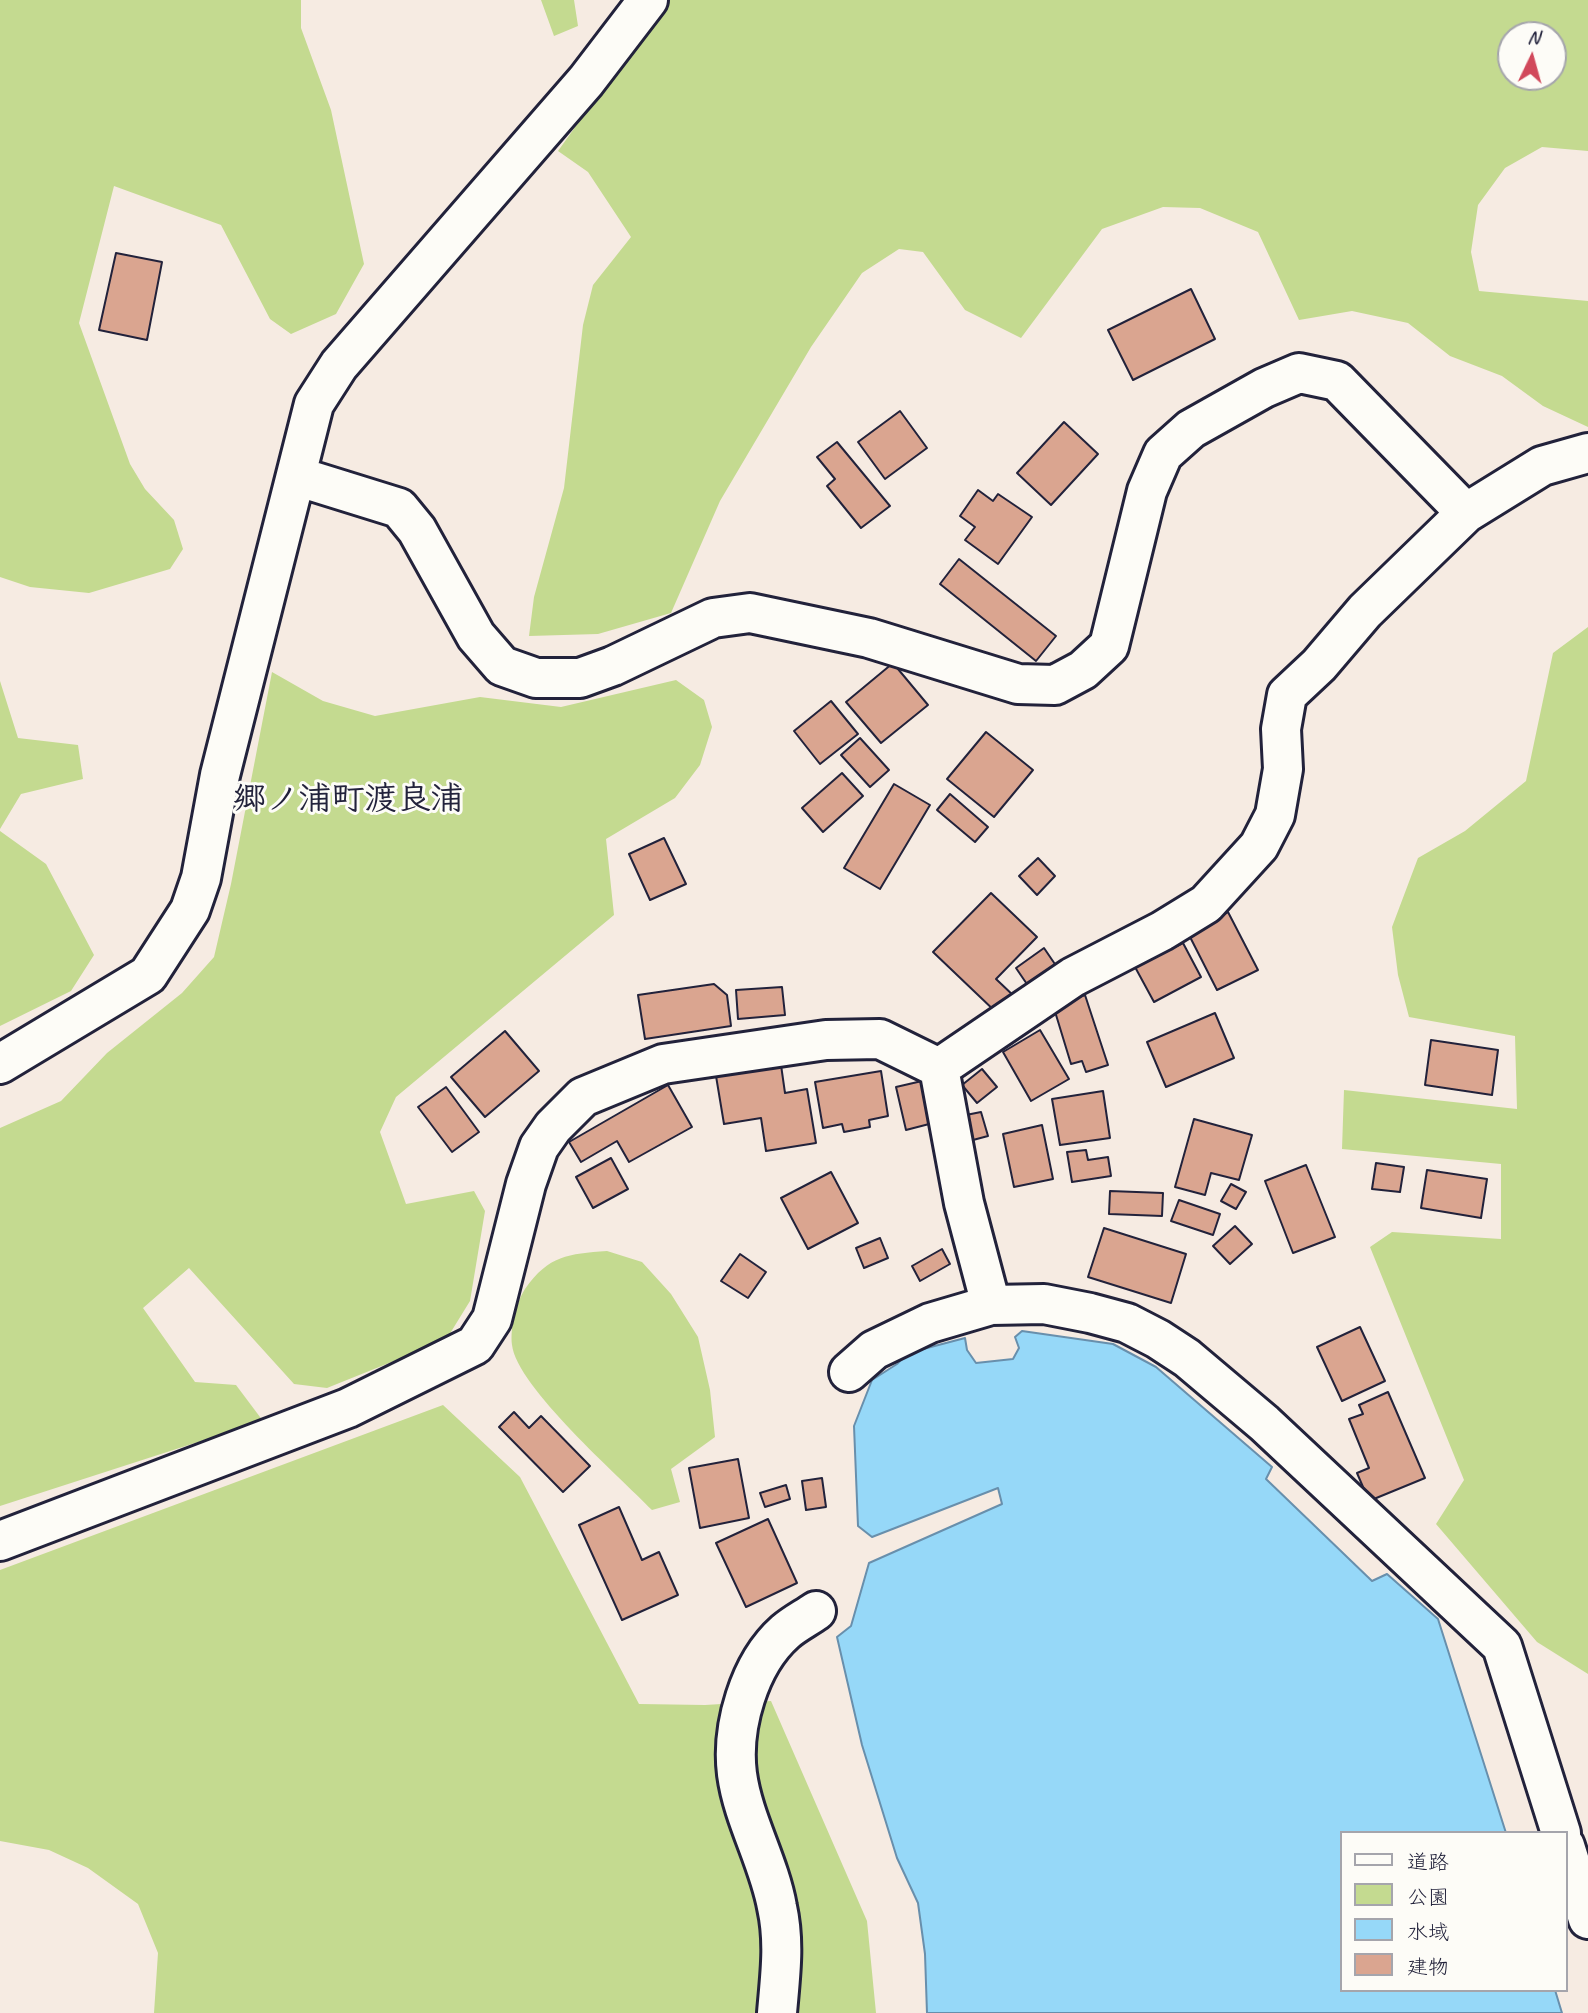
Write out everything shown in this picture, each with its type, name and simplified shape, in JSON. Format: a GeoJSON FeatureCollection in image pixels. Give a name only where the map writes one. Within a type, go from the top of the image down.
{"type":"FeatureCollection","features":[{"type":"Feature","properties":{"kind":"street"},"geometry":{"type":"LineString","coordinates":[[0,1064],[148,975],[190,910],[201,878],[220,775],[314,404],[339,365],[586,81],[648,0]]}},
{"type":"Feature","properties":{"kind":"street"},"geometry":{"type":"LineString","coordinates":[[296,475],[399,508],[417,530],[477,636],[502,666],[536,678],[580,678],[613,666],[713,618],[750,613],[869,638],[1018,684],[1055,685],[1083,670],[1109,646],[1147,491],[1163,454],[1191,429],[1264,388],[1299,373],[1337,381],[1466,513]]}},
{"type":"Feature","properties":{"kind":"street"},"geometry":{"type":"LineString","coordinates":[[939,1068],[1073,977],[1206,904],[1259,846],[1275,815],[1283,769],[1281,729],[1287,695],[1319,665],[1373,603],[1466,513],[1542,466],[1588,453]]}},
{"type":"Feature","properties":{"kind":"street"},"geometry":{"type":"LineString","coordinates":[[0,1541],[348,1408],[475,1345],[492,1320],[526,1184],[539,1147],[553,1126],[583,1097],[663,1064],[826,1040],[880,1039],[939,1068]]}},
{"type":"Feature","properties":{"kind":"street"},"geometry":{"type":"LineString","coordinates":[[939,1068],[964,1203],[991,1305]]}},
{"type":"Feature","properties":{"kind":"street"},"geometry":{"type":"LineString","coordinates":[[849,1372],[874,1350],[930,1323],[991,1305],[1044,1304],[1127,1323],[1187,1359],[1264,1423],[1502,1646],[1560,1831]]}},
{"type":"Feature","properties":{"kind":"street"},"geometry":{"type":"LineString","coordinates":[[777,2013],[783,1944],[777,1905],[737,1776],[736,1745],[746,1692],[765,1659],[784,1633],[816,1611]]}},
{"type":"Feature","properties":{"kind":"street"},"geometry":{"type":"LineString","coordinates":[[1567,1852],[1588,1919]]}},
{"type":"Feature","properties":{"kind":"green space"},"geometry":{"type":"Polygon","coordinates":[[[0,0],[301,0],[301,28],[331,110],[364,264],[336,314],[291,334],[270,319],[221,225],[114,186],[79,323],[130,464],[145,489],[174,520],[183,549],[170,569],[89,593],[30,587],[0,577],[0,0]]]}},
{"type":"Feature","properties":{"kind":"green space"},"geometry":{"type":"Polygon","coordinates":[[[541,0],[574,0],[578,26],[554,36],[541,0]]]}},
{"type":"Feature","properties":{"kind":"green space"},"geometry":{"type":"Polygon","coordinates":[[[666,0],[1588,0],[1588,151],[1542,147],[1505,168],[1478,205],[1471,252],[1479,291],[1588,301],[1588,427],[1543,406],[1502,376],[1450,356],[1408,323],[1352,311],[1299,320],[1258,232],[1200,208],[1163,207],[1102,229],[1021,338],[965,310],[923,252],[899,249],[862,273],[811,347],[720,501],[671,613],[598,634],[529,636],[534,597],[564,488],[583,325],[593,285],[631,237],[588,172],[558,151],[666,0]]]}},
{"type":"Feature","properties":{"kind":"green space"},"geometry":{"type":"Polygon","coordinates":[[[1588,627],[1588,1674],[1537,1642],[1436,1524],[1464,1480],[1370,1247],[1392,1232],[1501,1239],[1501,1164],[1342,1149],[1344,1090],[1517,1109],[1515,1036],[1409,1017],[1398,975],[1392,927],[1418,858],[1465,831],[1526,781],[1553,653],[1588,627]]]}},
{"type":"Feature","properties":{"kind":"green space"},"geometry":{"type":"Polygon","coordinates":[[[272,672],[323,701],[375,716],[480,697],[561,707],[676,680],[704,700],[712,727],[700,765],[675,798],[606,839],[614,915],[396,1097],[380,1132],[406,1204],[474,1191],[485,1211],[470,1301],[446,1340],[327,1388],[294,1384],[189,1268],[143,1308],[195,1382],[236,1385],[263,1421],[0,1506],[0,1128],[61,1101],[107,1053],[182,993],[214,957],[231,884],[272,672]]]}},
{"type":"Feature","properties":{"kind":"green space"},"geometry":{"type":"Polygon","coordinates":[[[0,681],[18,738],[78,745],[83,779],[21,794],[0,829],[0,681]]]}},
{"type":"Feature","properties":{"kind":"green space"},"geometry":{"type":"Polygon","coordinates":[[[0,831],[46,864],[94,955],[71,991],[0,1026],[0,831]]]}},
{"type":"Feature","properties":{"kind":"green space"},"geometry":{"type":"Polygon","coordinates":[[[607,1251],[642,1262],[671,1294],[698,1337],[710,1390],[715,1437],[671,1469],[680,1502],[652,1510],[550,1407],[518,1363],[512,1345],[514,1316],[519,1301],[525,1289],[542,1269],[570,1255],[607,1251]]]}},
{"type":"Feature","properties":{"kind":"green space"},"geometry":{"type":"Polygon","coordinates":[[[443,1405],[520,1477],[639,1704],[705,1705],[771,1701],[867,1921],[876,2013],[154,2013],[158,1953],[138,1904],[88,1868],[49,1850],[0,1841],[0,1570],[443,1405]]]}},
{"type":"Feature","properties":{"kind":"water"},"geometry":{"type":"Polygon","coordinates":[[[1022,1331],[1113,1344],[1156,1367],[1272,1467],[1266,1479],[1372,1581],[1387,1574],[1438,1619],[1505,1831],[1340,1831],[1340,1992],[1556,1992],[1562,2013],[927,2013],[925,1954],[918,1903],[897,1858],[862,1745],[837,1637],[851,1626],[869,1563],[1002,1504],[998,1488],[872,1537],[858,1526],[854,1426],[872,1380],[897,1364],[908,1353],[965,1338],[967,1350],[976,1363],[1013,1359],[1019,1348],[1015,1337],[1022,1331]]]}},
{"type":"Feature","properties":{"kind":"building"},"geometry":{"type":"Polygon","coordinates":[[[116,253],[162,262],[147,340],[99,330],[116,253]]]}},
{"type":"Feature","properties":{"kind":"building"},"geometry":{"type":"Polygon","coordinates":[[[1191,289],[1215,339],[1133,380],[1108,330],[1191,289]]]}},
{"type":"Feature","properties":{"kind":"building"},"geometry":{"type":"Polygon","coordinates":[[[900,411],[927,448],[885,479],[858,442],[900,411]]]}},
{"type":"Feature","properties":{"kind":"building"},"geometry":{"type":"Polygon","coordinates":[[[1064,422],[1098,454],[1051,505],[1017,473],[1064,422]]]}},
{"type":"Feature","properties":{"kind":"building"},"geometry":{"type":"Polygon","coordinates":[[[837,442],[890,506],[861,528],[827,486],[835,479],[817,457],[837,442]]]}},
{"type":"Feature","properties":{"kind":"building"},"geometry":{"type":"Polygon","coordinates":[[[978,490],[993,501],[998,494],[1032,517],[998,564],[965,540],[975,527],[960,516],[978,490]]]}},
{"type":"Feature","properties":{"kind":"building"},"geometry":{"type":"Polygon","coordinates":[[[959,559],[1056,636],[1036,661],[940,584],[959,559]]]}},
{"type":"Feature","properties":{"kind":"building"},"geometry":{"type":"Polygon","coordinates":[[[893,663],[928,705],[881,743],[846,702],[893,663]]]}},
{"type":"Feature","properties":{"kind":"building"},"geometry":{"type":"Polygon","coordinates":[[[831,701],[858,734],[820,764],[794,731],[831,701]]]}},
{"type":"Feature","properties":{"kind":"building"},"geometry":{"type":"Polygon","coordinates":[[[986,732],[1033,770],[994,817],[947,779],[986,732]]]}},
{"type":"Feature","properties":{"kind":"building"},"geometry":{"type":"Polygon","coordinates":[[[860,738],[889,770],[870,787],[841,755],[860,738]]]}},
{"type":"Feature","properties":{"kind":"building"},"geometry":{"type":"Polygon","coordinates":[[[842,773],[863,796],[823,832],[802,808],[842,773]]]}},
{"type":"Feature","properties":{"kind":"building"},"geometry":{"type":"Polygon","coordinates":[[[894,784],[930,805],[880,889],[844,868],[894,784]]]}},
{"type":"Feature","properties":{"kind":"building"},"geometry":{"type":"Polygon","coordinates":[[[950,794],[988,827],[975,842],[937,810],[950,794]]]}},
{"type":"Feature","properties":{"kind":"building"},"geometry":{"type":"Polygon","coordinates":[[[664,838],[686,884],[650,900],[629,854],[664,838]]]}},
{"type":"Feature","properties":{"kind":"building"},"geometry":{"type":"Polygon","coordinates":[[[1038,858],[1055,876],[1037,895],[1019,876],[1038,858]]]}},
{"type":"Feature","properties":{"kind":"building"},"geometry":{"type":"Polygon","coordinates":[[[991,893],[1037,937],[996,979],[1016,998],[999,1015],[933,952],[991,893]]]}},
{"type":"Feature","properties":{"kind":"building"},"geometry":{"type":"Polygon","coordinates":[[[1228,912],[1258,970],[1217,990],[1188,933],[1228,912]]]}},
{"type":"Feature","properties":{"kind":"building"},"geometry":{"type":"Polygon","coordinates":[[[1183,943],[1201,977],[1154,1002],[1135,967],[1183,943]]]}},
{"type":"Feature","properties":{"kind":"building"},"geometry":{"type":"Polygon","coordinates":[[[1044,948],[1061,973],[1033,993],[1016,968],[1044,948]]]}},
{"type":"Feature","properties":{"kind":"building"},"geometry":{"type":"Polygon","coordinates":[[[714,984],[727,995],[731,1026],[645,1039],[638,995],[714,984]]]}},
{"type":"Feature","properties":{"kind":"building"},"geometry":{"type":"Polygon","coordinates":[[[782,987],[785,1015],[738,1019],[736,990],[782,987]]]}},
{"type":"Feature","properties":{"kind":"building"},"geometry":{"type":"Polygon","coordinates":[[[1085,995],[1108,1065],[1086,1072],[1082,1061],[1071,1064],[1053,1005],[1085,995]]]}},
{"type":"Feature","properties":{"kind":"building"},"geometry":{"type":"Polygon","coordinates":[[[1215,1013],[1234,1058],[1166,1087],[1147,1042],[1215,1013]]]}},
{"type":"Feature","properties":{"kind":"building"},"geometry":{"type":"Polygon","coordinates":[[[1040,1030],[1069,1079],[1031,1101],[1003,1052],[1040,1030]]]}},
{"type":"Feature","properties":{"kind":"building"},"geometry":{"type":"Polygon","coordinates":[[[505,1031],[539,1071],[485,1117],[451,1077],[505,1031]]]}},
{"type":"Feature","properties":{"kind":"building"},"geometry":{"type":"Polygon","coordinates":[[[1431,1040],[1498,1050],[1492,1095],[1425,1085],[1431,1040]]]}},
{"type":"Feature","properties":{"kind":"building"},"geometry":{"type":"Polygon","coordinates":[[[781,1065],[785,1093],[807,1089],[816,1143],[766,1151],[761,1118],[724,1124],[716,1076],[781,1065]]]}},
{"type":"Feature","properties":{"kind":"building"},"geometry":{"type":"Polygon","coordinates":[[[982,1069],[997,1087],[977,1103],[962,1085],[982,1069]]]}},
{"type":"Feature","properties":{"kind":"building"},"geometry":{"type":"Polygon","coordinates":[[[881,1071],[888,1116],[869,1120],[870,1127],[844,1132],[842,1124],[823,1128],[815,1082],[881,1071]]]}},
{"type":"Feature","properties":{"kind":"building"},"geometry":{"type":"Polygon","coordinates":[[[922,1081],[933,1123],[906,1130],[896,1087],[922,1081]]]}},
{"type":"Feature","properties":{"kind":"building"},"geometry":{"type":"Polygon","coordinates":[[[668,1085],[692,1127],[629,1162],[617,1141],[581,1162],[569,1142],[668,1085]]]}},
{"type":"Feature","properties":{"kind":"building"},"geometry":{"type":"Polygon","coordinates":[[[446,1087],[479,1132],[452,1152],[418,1107],[446,1087]]]}},
{"type":"Feature","properties":{"kind":"building"},"geometry":{"type":"Polygon","coordinates":[[[1103,1091],[1110,1138],[1060,1145],[1052,1099],[1103,1091]]]}},
{"type":"Feature","properties":{"kind":"building"},"geometry":{"type":"Polygon","coordinates":[[[981,1112],[988,1136],[973,1140],[966,1115],[981,1112]]]}},
{"type":"Feature","properties":{"kind":"building"},"geometry":{"type":"Polygon","coordinates":[[[1194,1119],[1252,1135],[1239,1180],[1211,1173],[1205,1195],[1175,1187],[1194,1119]]]}},
{"type":"Feature","properties":{"kind":"building"},"geometry":{"type":"Polygon","coordinates":[[[1042,1125],[1053,1179],[1014,1187],[1003,1134],[1042,1125]]]}},
{"type":"Feature","properties":{"kind":"building"},"geometry":{"type":"Polygon","coordinates":[[[1086,1150],[1088,1160],[1108,1157],[1111,1176],[1072,1182],[1067,1152],[1086,1150]]]}},
{"type":"Feature","properties":{"kind":"building"},"geometry":{"type":"Polygon","coordinates":[[[611,1158],[628,1189],[593,1208],[576,1177],[611,1158]]]}},
{"type":"Feature","properties":{"kind":"building"},"geometry":{"type":"Polygon","coordinates":[[[1376,1163],[1404,1167],[1400,1192],[1372,1189],[1376,1163]]]}},
{"type":"Feature","properties":{"kind":"building"},"geometry":{"type":"Polygon","coordinates":[[[1306,1165],[1335,1237],[1293,1253],[1265,1181],[1306,1165]]]}},
{"type":"Feature","properties":{"kind":"building"},"geometry":{"type":"Polygon","coordinates":[[[1427,1170],[1487,1179],[1481,1218],[1421,1208],[1427,1170]]]}},
{"type":"Feature","properties":{"kind":"building"},"geometry":{"type":"Polygon","coordinates":[[[831,1172],[858,1223],[808,1249],[781,1198],[831,1172]]]}},
{"type":"Feature","properties":{"kind":"building"},"geometry":{"type":"Polygon","coordinates":[[[1231,1184],[1246,1192],[1236,1209],[1221,1201],[1231,1184]]]}},
{"type":"Feature","properties":{"kind":"building"},"geometry":{"type":"Polygon","coordinates":[[[1110,1191],[1163,1193],[1162,1216],[1109,1214],[1110,1191]]]}},
{"type":"Feature","properties":{"kind":"building"},"geometry":{"type":"Polygon","coordinates":[[[1179,1200],[1220,1214],[1213,1235],[1171,1221],[1179,1200]]]}},
{"type":"Feature","properties":{"kind":"building"},"geometry":{"type":"Polygon","coordinates":[[[1235,1226],[1252,1244],[1230,1264],[1213,1246],[1235,1226]]]}},
{"type":"Feature","properties":{"kind":"building"},"geometry":{"type":"Polygon","coordinates":[[[1104,1228],[1186,1254],[1171,1303],[1088,1277],[1104,1228]]]}},
{"type":"Feature","properties":{"kind":"building"},"geometry":{"type":"Polygon","coordinates":[[[880,1238],[888,1258],[864,1268],[856,1248],[880,1238]]]}},
{"type":"Feature","properties":{"kind":"building"},"geometry":{"type":"Polygon","coordinates":[[[942,1249],[950,1264],[920,1281],[912,1266],[942,1249]]]}},
{"type":"Feature","properties":{"kind":"building"},"geometry":{"type":"Polygon","coordinates":[[[740,1254],[766,1272],[748,1298],[721,1281],[740,1254]]]}},
{"type":"Feature","properties":{"kind":"building"},"geometry":{"type":"Polygon","coordinates":[[[1360,1327],[1385,1381],[1342,1401],[1317,1347],[1360,1327]]]}},
{"type":"Feature","properties":{"kind":"building"},"geometry":{"type":"Polygon","coordinates":[[[1388,1392],[1425,1478],[1369,1501],[1357,1473],[1369,1468],[1349,1419],[1363,1414],[1359,1405],[1388,1392]]]}},
{"type":"Feature","properties":{"kind":"building"},"geometry":{"type":"Polygon","coordinates":[[[514,1412],[529,1428],[541,1416],[590,1466],[563,1492],[499,1427],[514,1412]]]}},
{"type":"Feature","properties":{"kind":"building"},"geometry":{"type":"Polygon","coordinates":[[[738,1459],[749,1518],[700,1528],[689,1468],[738,1459]]]}},
{"type":"Feature","properties":{"kind":"building"},"geometry":{"type":"Polygon","coordinates":[[[822,1478],[826,1507],[806,1510],[802,1481],[822,1478]]]}},
{"type":"Feature","properties":{"kind":"building"},"geometry":{"type":"Polygon","coordinates":[[[786,1485],[790,1499],[765,1507],[760,1493],[786,1485]]]}},
{"type":"Feature","properties":{"kind":"building"},"geometry":{"type":"Polygon","coordinates":[[[619,1507],[642,1560],[659,1552],[678,1595],[622,1620],[579,1525],[619,1507]]]}},
{"type":"Feature","properties":{"kind":"building"},"geometry":{"type":"Polygon","coordinates":[[[768,1519],[797,1583],[746,1607],[716,1543],[768,1519]]]}},
{"type":"Feature","properties":{"kind":"district","name":"郷ノ浦町渡良浦"},"geometry":{"type":"Point","coordinates":[348,800]}}]}
